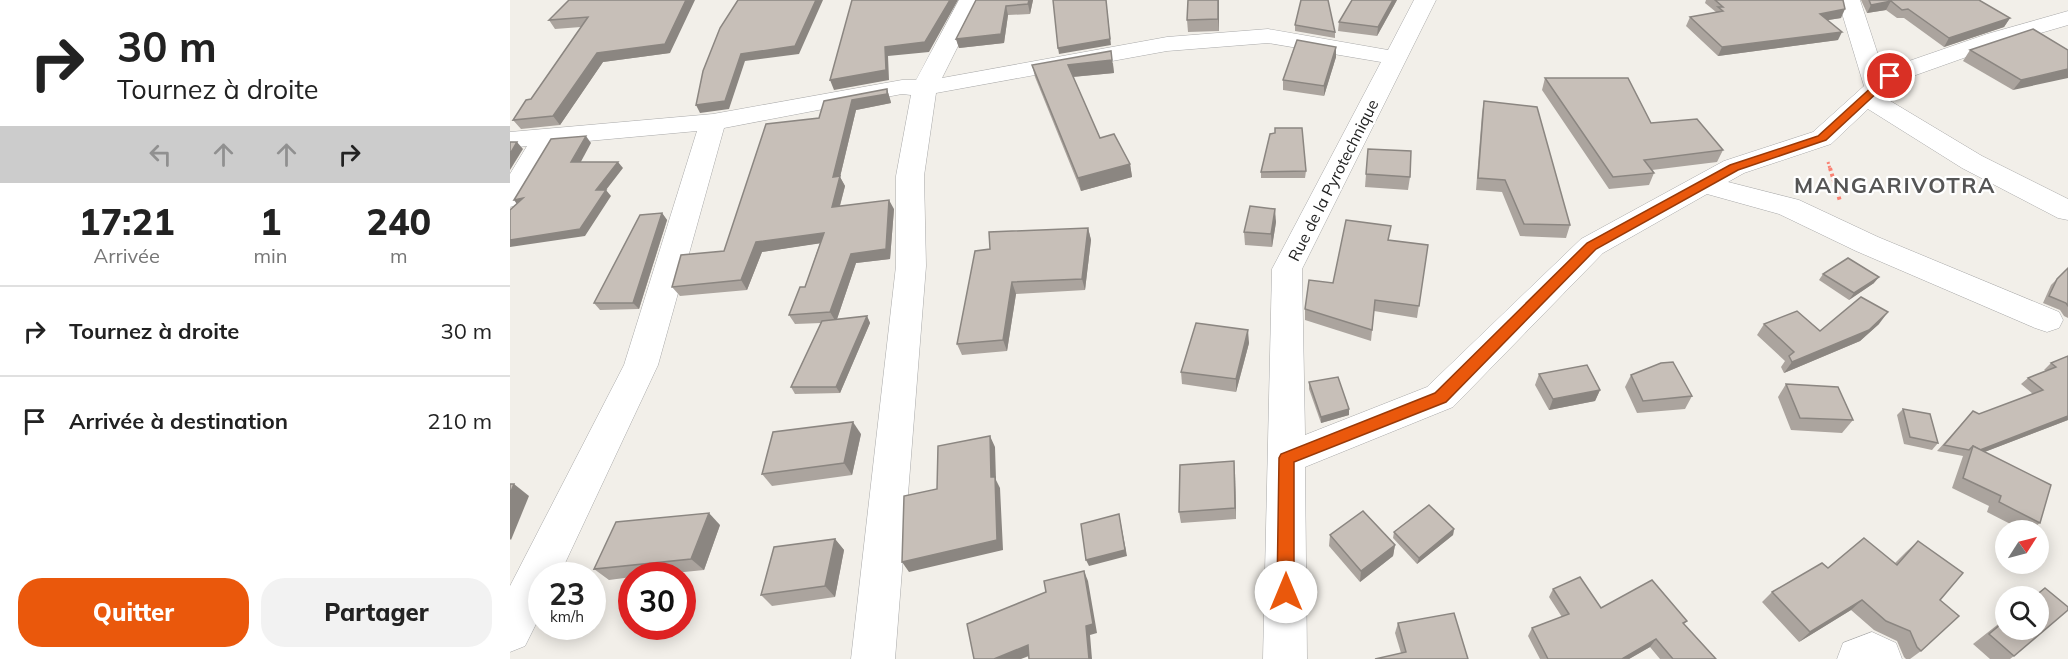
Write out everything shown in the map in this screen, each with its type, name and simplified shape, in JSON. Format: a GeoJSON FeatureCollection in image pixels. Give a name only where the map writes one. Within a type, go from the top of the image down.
{"type":"FeatureCollection","features":[{"type":"Feature","properties":{"kind":"street"},"geometry":{"type":"LineString","coordinates":[[873,659],[911,266],[910,176],[924,88],[970,0]]}},
{"type":"Feature","properties":{"kind":"street","name":"Rue de la Pyrotechnique"},"geometry":{"type":"LineString","coordinates":[[1285,659],[1287,269],[1425,0]]}},
{"type":"Feature","properties":{"kind":"street"},"geometry":{"type":"LineString","coordinates":[[1849,0],[1872,93],[1972,162],[2068,211]]}},
{"type":"Feature","properties":{"kind":"street"},"geometry":{"type":"LineString","coordinates":[[1287,458],[1440,398],[1592,246],[1734,167],[1822,138],[1890,76],[1995,39],[2068,18]]}},
{"type":"Feature","properties":{"kind":"street"},"geometry":{"type":"LineString","coordinates":[[510,140],[713,122],[902,87],[924,88],[1167,44],[1268,36],[1396,58]]}},
{"type":"Feature","properties":{"kind":"street"},"geometry":{"type":"LineString","coordinates":[[510,631],[641,365],[713,122]]}},
{"type":"Feature","properties":{"kind":"street"},"geometry":{"type":"LineString","coordinates":[[510,198],[546,136]]}},
{"type":"Feature","properties":{"kind":"street"},"geometry":{"type":"LineString","coordinates":[[1704,184],[1789,207],[1866,244],[2047,320]]}},
{"type":"Feature","properties":{"kind":"street"},"geometry":{"type":"LineString","coordinates":[[1859,659],[1872,654],[1880,659]]}},
{"type":"Feature","properties":{"kind":"path"},"geometry":{"type":"LineString","coordinates":[[1822,138],[1837,196],[1866,244]]}},
{"type":"Feature","properties":{"kind":"building"},"geometry":{"type":"Polygon","coordinates":[[[569,0],[686,0],[665,44],[597,53],[553,116],[513,120],[526,100],[531,99],[588,17],[549,20],[569,0]]]}},
{"type":"Feature","properties":{"kind":"building"},"geometry":{"type":"Polygon","coordinates":[[[738,0],[816,0],[795,46],[741,54],[725,101],[696,105],[703,71],[720,28],[738,0]]]}},
{"type":"Feature","properties":{"kind":"building"},"geometry":{"type":"Polygon","coordinates":[[[852,0],[950,0],[925,42],[885,47],[886,70],[830,80],[852,0]]]}},
{"type":"Feature","properties":{"kind":"building"},"geometry":{"type":"Polygon","coordinates":[[[976,0],[1029,0],[1028,4],[1006,6],[1001,34],[956,39],[976,0]]]}},
{"type":"Feature","properties":{"kind":"building"},"geometry":{"type":"Polygon","coordinates":[[[1053,0],[1106,0],[1110,39],[1058,48],[1053,0]]]}},
{"type":"Feature","properties":{"kind":"building"},"geometry":{"type":"Polygon","coordinates":[[[1188,0],[1218,0],[1218,19],[1187,20],[1188,0]]]}},
{"type":"Feature","properties":{"kind":"building"},"geometry":{"type":"Polygon","coordinates":[[[1301,0],[1328,0],[1335,32],[1295,25],[1301,0]]]}},
{"type":"Feature","properties":{"kind":"building"},"geometry":{"type":"Polygon","coordinates":[[[1352,0],[1393,0],[1378,27],[1339,22],[1352,0]]]}},
{"type":"Feature","properties":{"kind":"building"},"geometry":{"type":"Polygon","coordinates":[[[1715,0],[1843,0],[1845,9],[1820,14],[1842,32],[1722,47],[1690,17],[1723,11],[1718,7],[1723,7],[1715,0]]]}},
{"type":"Feature","properties":{"kind":"building"},"geometry":{"type":"Polygon","coordinates":[[[1869,0],[1979,0],[2010,18],[1949,38],[1908,9],[1902,10],[1891,1],[1871,5],[1869,0]]]}},
{"type":"Feature","properties":{"kind":"building"},"geometry":{"type":"Polygon","coordinates":[[[2033,29],[2068,50],[2068,69],[2021,80],[1970,50],[2033,29]]]}},
{"type":"Feature","properties":{"kind":"building"},"geometry":{"type":"Polygon","coordinates":[[[1297,40],[1336,47],[1324,86],[1283,80],[1297,40]]]}},
{"type":"Feature","properties":{"kind":"building"},"geometry":{"type":"Polygon","coordinates":[[[1111,51],[1112,60],[1068,65],[1100,138],[1114,134],[1130,164],[1078,178],[1032,65],[1111,51]]]}},
{"type":"Feature","properties":{"kind":"building"},"geometry":{"type":"Polygon","coordinates":[[[1545,78],[1628,78],[1651,123],[1697,119],[1723,150],[1644,160],[1654,173],[1613,177],[1545,78]]]}},
{"type":"Feature","properties":{"kind":"building"},"geometry":{"type":"Polygon","coordinates":[[[887,89],[887,94],[852,100],[833,177],[840,176],[832,207],[889,200],[886,249],[851,254],[830,312],[789,315],[800,287],[805,287],[824,233],[756,242],[741,280],[672,287],[681,255],[724,251],[766,124],[819,118],[824,101],[887,89]]]}},
{"type":"Feature","properties":{"kind":"building"},"geometry":{"type":"Polygon","coordinates":[[[1484,101],[1537,107],[1570,225],[1524,224],[1505,180],[1478,178],[1484,101]]]}},
{"type":"Feature","properties":{"kind":"building"},"geometry":{"type":"Polygon","coordinates":[[[1275,128],[1302,128],[1306,171],[1261,172],[1270,134],[1275,133],[1275,128]]]}},
{"type":"Feature","properties":{"kind":"building"},"geometry":{"type":"Polygon","coordinates":[[[586,136],[571,162],[618,162],[596,190],[606,190],[580,229],[510,240],[510,210],[523,198],[514,200],[551,139],[586,136]]]}},
{"type":"Feature","properties":{"kind":"building"},"geometry":{"type":"Polygon","coordinates":[[[510,142],[517,142],[510,154],[510,142]]]}},
{"type":"Feature","properties":{"kind":"building"},"geometry":{"type":"Polygon","coordinates":[[[1368,149],[1411,151],[1410,177],[1366,174],[1368,149]]]}},
{"type":"Feature","properties":{"kind":"building"},"geometry":{"type":"Polygon","coordinates":[[[1250,206],[1275,209],[1271,234],[1244,232],[1250,206]]]}},
{"type":"Feature","properties":{"kind":"building"},"geometry":{"type":"Polygon","coordinates":[[[662,213],[633,303],[594,303],[640,215],[662,213]]]}},
{"type":"Feature","properties":{"kind":"building"},"geometry":{"type":"Polygon","coordinates":[[[1346,220],[1391,226],[1388,240],[1428,245],[1419,306],[1375,300],[1372,330],[1305,309],[1309,280],[1333,283],[1346,220]]]}},
{"type":"Feature","properties":{"kind":"building"},"geometry":{"type":"Polygon","coordinates":[[[1088,228],[1082,279],[1012,282],[1003,340],[957,344],[975,251],[990,249],[989,232],[1088,228]]]}},
{"type":"Feature","properties":{"kind":"building"},"geometry":{"type":"Polygon","coordinates":[[[1848,258],[1879,277],[1854,293],[1823,274],[1848,258]]]}},
{"type":"Feature","properties":{"kind":"building"},"geometry":{"type":"Polygon","coordinates":[[[2068,268],[2068,306],[2049,296],[2057,279],[2068,268]]]}},
{"type":"Feature","properties":{"kind":"building"},"geometry":{"type":"Polygon","coordinates":[[[1861,297],[1888,312],[1869,330],[1792,362],[1789,356],[1794,352],[1764,324],[1797,311],[1820,331],[1861,297]]]}},
{"type":"Feature","properties":{"kind":"building"},"geometry":{"type":"Polygon","coordinates":[[[867,316],[836,387],[791,387],[822,321],[867,316]]]}},
{"type":"Feature","properties":{"kind":"building"},"geometry":{"type":"Polygon","coordinates":[[[1196,323],[1248,330],[1236,379],[1181,372],[1196,323]]]}},
{"type":"Feature","properties":{"kind":"building"},"geometry":{"type":"Polygon","coordinates":[[[2068,356],[2068,416],[1980,450],[1973,446],[1969,450],[1944,445],[1973,411],[1979,414],[2043,390],[2028,378],[2056,367],[2051,363],[2068,356]]]}},
{"type":"Feature","properties":{"kind":"building"},"geometry":{"type":"Polygon","coordinates":[[[1673,362],[1692,396],[1643,401],[1631,375],[1661,363],[1673,362]]]}},
{"type":"Feature","properties":{"kind":"building"},"geometry":{"type":"Polygon","coordinates":[[[1587,365],[1600,390],[1553,399],[1539,374],[1587,365]]]}},
{"type":"Feature","properties":{"kind":"building"},"geometry":{"type":"Polygon","coordinates":[[[1338,377],[1349,409],[1321,417],[1309,382],[1338,377]]]}},
{"type":"Feature","properties":{"kind":"building"},"geometry":{"type":"Polygon","coordinates":[[[1786,384],[1838,387],[1853,420],[1800,418],[1786,384]]]}},
{"type":"Feature","properties":{"kind":"building"},"geometry":{"type":"Polygon","coordinates":[[[1903,409],[1930,414],[1938,443],[1910,437],[1903,409]]]}},
{"type":"Feature","properties":{"kind":"building"},"geometry":{"type":"Polygon","coordinates":[[[853,422],[844,463],[762,474],[773,432],[853,422]]]}},
{"type":"Feature","properties":{"kind":"building"},"geometry":{"type":"Polygon","coordinates":[[[990,436],[991,477],[995,477],[997,540],[902,562],[904,496],[937,489],[938,446],[990,436]]]}},
{"type":"Feature","properties":{"kind":"building"},"geometry":{"type":"Polygon","coordinates":[[[1973,446],[2051,485],[2041,520],[2034,520],[1999,502],[2001,496],[1963,478],[1973,446]]]}},
{"type":"Feature","properties":{"kind":"building"},"geometry":{"type":"Polygon","coordinates":[[[1234,461],[1235,508],[1179,512],[1180,465],[1234,461]]]}},
{"type":"Feature","properties":{"kind":"building"},"geometry":{"type":"Polygon","coordinates":[[[1429,505],[1454,529],[1419,558],[1394,532],[1429,505]]]}},
{"type":"Feature","properties":{"kind":"building"},"geometry":{"type":"Polygon","coordinates":[[[1363,511],[1395,545],[1361,571],[1330,535],[1363,511]]]}},
{"type":"Feature","properties":{"kind":"building"},"geometry":{"type":"Polygon","coordinates":[[[709,513],[691,559],[662,562],[618,562],[618,567],[606,568],[606,562],[597,562],[616,522],[709,513]]]}},
{"type":"Feature","properties":{"kind":"building"},"geometry":{"type":"Polygon","coordinates":[[[1119,514],[1125,550],[1086,560],[1081,524],[1119,514]]]}},
{"type":"Feature","properties":{"kind":"building"},"geometry":{"type":"Polygon","coordinates":[[[1864,538],[1897,565],[1918,541],[1963,573],[1940,600],[1959,616],[1921,651],[1910,631],[1886,621],[1862,600],[1810,632],[1772,592],[1822,563],[1828,568],[1864,538]]]}},
{"type":"Feature","properties":{"kind":"building"},"geometry":{"type":"Polygon","coordinates":[[[835,539],[825,586],[761,595],[774,547],[835,539]]]}},
{"type":"Feature","properties":{"kind":"building"},"geometry":{"type":"Polygon","coordinates":[[[1084,571],[1093,624],[1086,626],[1089,659],[1029,659],[1028,645],[994,659],[974,659],[967,624],[1046,592],[1044,581],[1084,571]]]}},
{"type":"Feature","properties":{"kind":"building"},"geometry":{"type":"Polygon","coordinates":[[[1580,577],[1601,608],[1652,580],[1687,621],[1683,623],[1716,659],[1673,659],[1656,639],[1622,659],[1548,659],[1532,628],[1569,614],[1553,589],[1580,577]]]}},
{"type":"Feature","properties":{"kind":"building"},"geometry":{"type":"Polygon","coordinates":[[[2049,591],[2068,607],[2068,610],[2049,626],[2049,591]]]}},
{"type":"Feature","properties":{"kind":"building"},"geometry":{"type":"Polygon","coordinates":[[[1454,613],[1468,659],[1375,659],[1406,652],[1398,623],[1454,613]]]}},
{"type":"Feature","properties":{"kind":"building"},"geometry":{"type":"Polygon","coordinates":[[[1995,629],[1995,639],[1989,634],[1995,629]]]}},
{"type":"Feature","properties":{"kind":"building"},"geometry":{"type":"Polygon","coordinates":[[[1996,640],[2033,640],[2014,656],[1996,640]]]}},
{"type":"Feature","properties":{"kind":"district","name":"MANGARIVOTRA"},"geometry":{"type":"Point","coordinates":[1895,185]}},
{"type":"Feature","properties":{"kind":"route"},"geometry":{"type":"LineString","coordinates":[[1286,592],[1287,458],[1440,398],[1592,246],[1734,167],[1822,138],[1890,76]]}}]}
